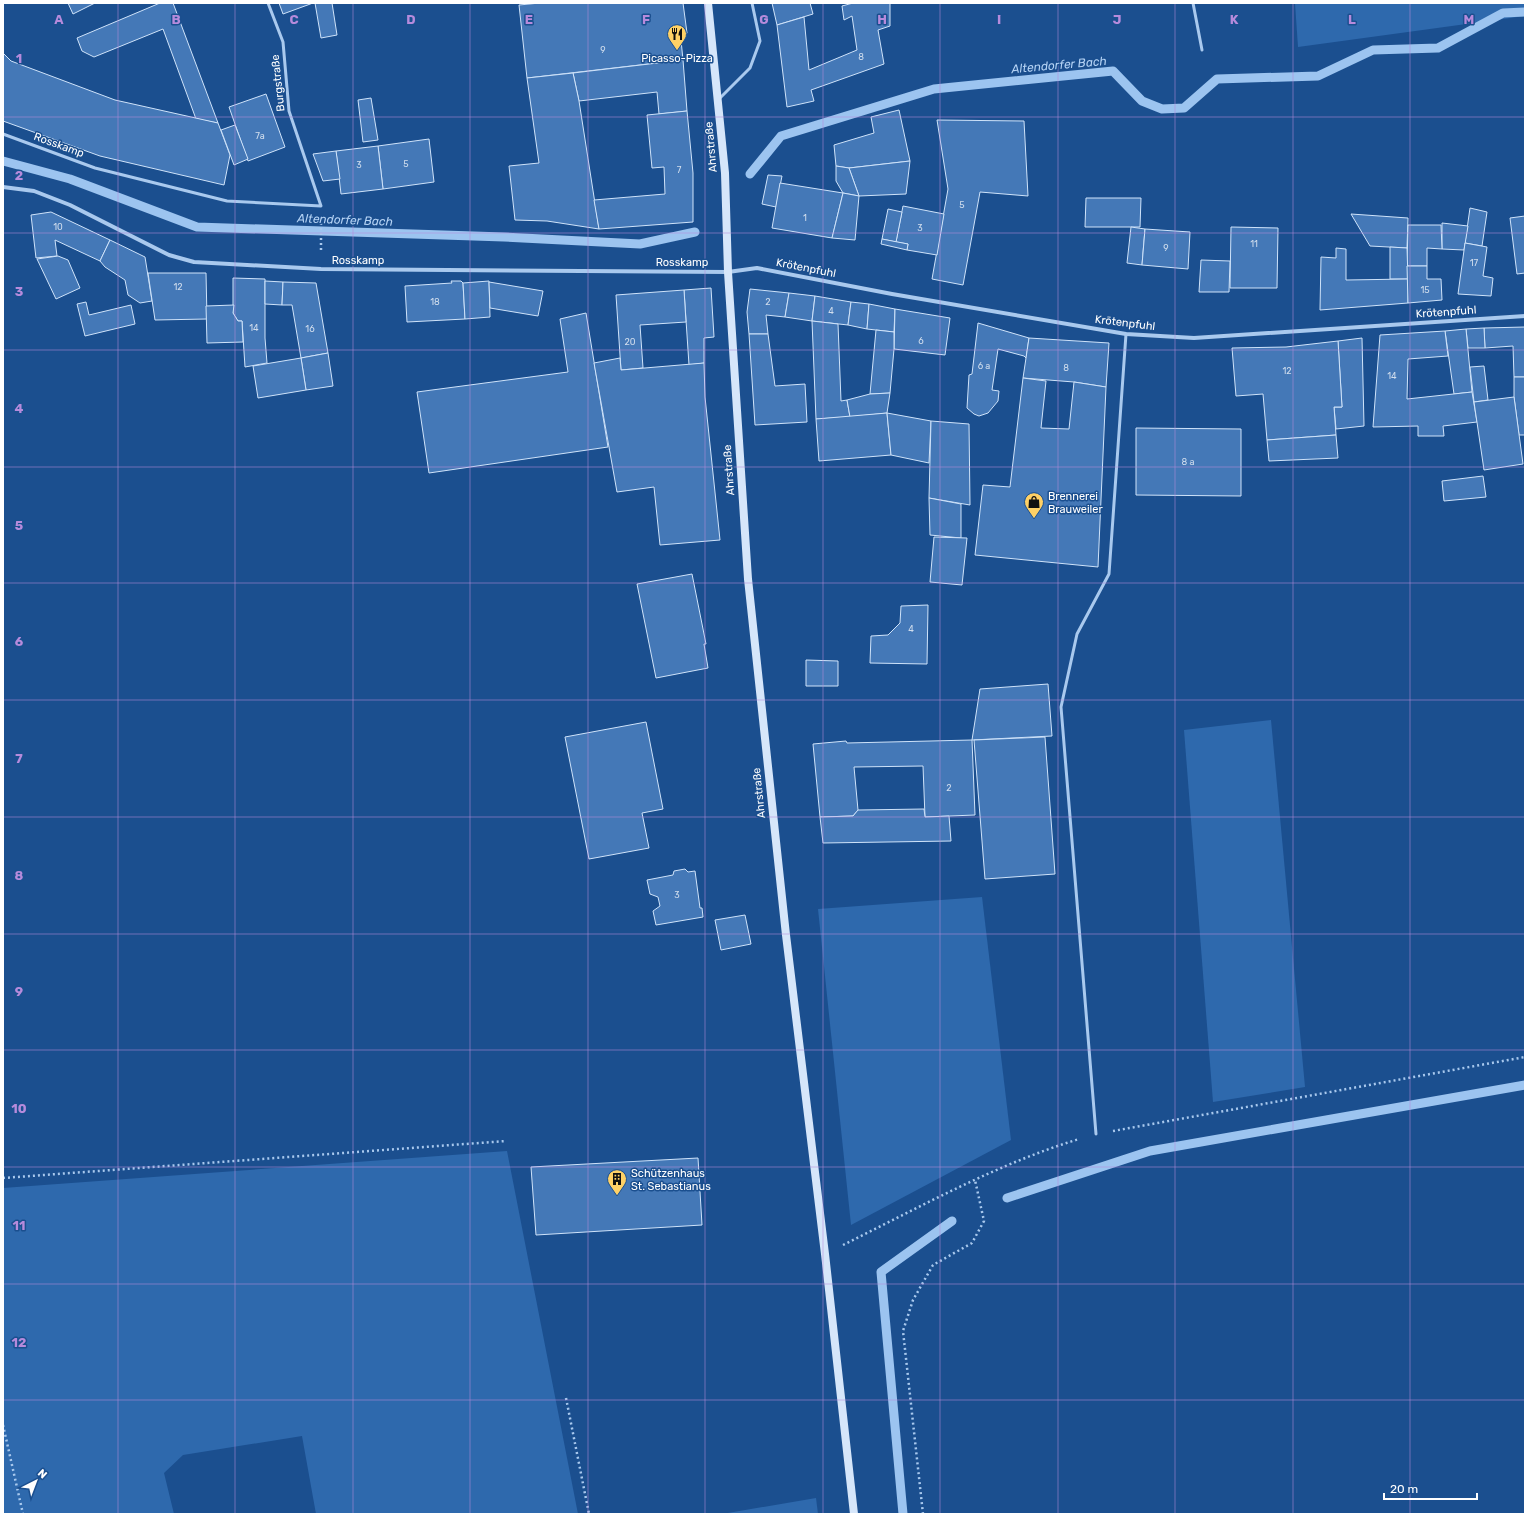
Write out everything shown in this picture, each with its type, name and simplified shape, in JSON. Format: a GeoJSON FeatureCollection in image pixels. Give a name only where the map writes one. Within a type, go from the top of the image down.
{"type":"FeatureCollection","features":[{"type":"Feature","properties":{"kind":"main road","name":"Ahrstraße"},"geometry":{"type":"LineString","coordinates":[[708,3],[725,173],[728,272],[748,579],[786,935],[825,1254],[854,1514]]}},
{"type":"Feature","properties":{"kind":"street","name":"Rosskamp"},"geometry":{"type":"LineString","coordinates":[[3,188],[34,191],[70,205],[169,255],[194,262],[321,269],[728,272]]}},
{"type":"Feature","properties":{"kind":"street","name":"Krötenpfuhl"},"geometry":{"type":"LineString","coordinates":[[728,272],[757,268],[892,294],[1126,334],[1194,338],[1525,316]]}},
{"type":"Feature","properties":{"kind":"lane","name":"Burgstraße"},"geometry":{"type":"LineString","coordinates":[[268,3],[282,42],[289,111],[321,206]]}},
{"type":"Feature","properties":{"kind":"lane"},"geometry":{"type":"LineString","coordinates":[[718,100],[750,68],[760,41],[752,3]]}},
{"type":"Feature","properties":{"kind":"lane"},"geometry":{"type":"LineString","coordinates":[[1193,3],[1202,50]]}},
{"type":"Feature","properties":{"kind":"lane","name":"Rosskamp"},"geometry":{"type":"LineString","coordinates":[[3,134],[95,168],[227,201],[321,206]]}},
{"type":"Feature","properties":{"kind":"lane"},"geometry":{"type":"LineString","coordinates":[[1096,1134],[1061,707],[1077,634],[1109,574],[1126,334]]}},
{"type":"Feature","properties":{"kind":"path"},"geometry":{"type":"LineString","coordinates":[[321,206],[321,269]]}},
{"type":"Feature","properties":{"kind":"path"},"geometry":{"type":"LineString","coordinates":[[825,1254],[974,1180],[1038,1152],[1096,1134],[1525,1057]]}},
{"type":"Feature","properties":{"kind":"path"},"geometry":{"type":"LineString","coordinates":[[3,1178],[506,1141]]}},
{"type":"Feature","properties":{"kind":"path"},"geometry":{"type":"LineString","coordinates":[[923,1514],[903,1331],[913,1300],[933,1265],[972,1243],[984,1222],[974,1180]]}},
{"type":"Feature","properties":{"kind":"path"},"geometry":{"type":"LineString","coordinates":[[566,1398],[589,1514]]}},
{"type":"Feature","properties":{"kind":"path"},"geometry":{"type":"LineString","coordinates":[[3,1425],[23,1514]]}},
{"type":"Feature","properties":{"kind":"shaded area"},"geometry":{"type":"Polygon","coordinates":[[[1295,3],[1525,3],[1525,16],[1298,47],[1295,3]]]}},
{"type":"Feature","properties":{"kind":"shaded area"},"geometry":{"type":"Polygon","coordinates":[[[1271,720],[1305,1087],[1213,1102],[1184,730],[1271,720]]]}},
{"type":"Feature","properties":{"kind":"shaded area"},"geometry":{"type":"Polygon","coordinates":[[[982,897],[1011,1140],[851,1225],[818,909],[982,897]]]}},
{"type":"Feature","properties":{"kind":"shaded area"},"geometry":{"type":"Polygon","coordinates":[[[507,1151],[578,1514],[316,1514],[302,1436],[183,1455],[164,1473],[174,1514],[3,1514],[3,1188],[507,1151]]]}},
{"type":"Feature","properties":{"kind":"shaded area"},"geometry":{"type":"Polygon","coordinates":[[[816,1498],[818,1514],[722,1514],[816,1498]]]}},
{"type":"Feature","properties":{"kind":"building"},"geometry":{"type":"Polygon","coordinates":[[[68,3],[95,3],[73,14],[68,3]]]}},
{"type":"Feature","properties":{"kind":"building"},"geometry":{"type":"Polygon","coordinates":[[[160,3],[173,3],[218,123],[196,119],[163,29],[94,57],[82,51],[77,38],[160,3]]]}},
{"type":"Feature","properties":{"kind":"building"},"geometry":{"type":"Polygon","coordinates":[[[279,3],[313,3],[283,14],[279,3]]]}},
{"type":"Feature","properties":{"kind":"building"},"geometry":{"type":"Polygon","coordinates":[[[315,3],[332,3],[337,35],[321,38],[315,3]]]}},
{"type":"Feature","properties":{"kind":"building"},"geometry":{"type":"Polygon","coordinates":[[[540,3],[683,3],[687,33],[681,40],[683,60],[527,78],[519,5],[540,3]]]}},
{"type":"Feature","properties":{"kind":"building"},"geometry":{"type":"Polygon","coordinates":[[[772,3],[810,3],[813,14],[777,25],[772,3]]]}},
{"type":"Feature","properties":{"kind":"building"},"geometry":{"type":"Polygon","coordinates":[[[853,3],[890,3],[890,26],[878,30],[884,64],[811,90],[814,101],[787,107],[777,25],[804,17],[809,70],[857,50],[852,16],[844,20],[842,6],[853,3]]]}},
{"type":"Feature","properties":{"kind":"building"},"geometry":{"type":"Polygon","coordinates":[[[3,53],[11,61],[115,100],[218,123],[230,155],[224,185],[100,156],[3,121],[3,53]]]}},
{"type":"Feature","properties":{"kind":"building"},"geometry":{"type":"Polygon","coordinates":[[[683,60],[687,111],[659,114],[657,92],[579,101],[573,73],[683,60]]]}},
{"type":"Feature","properties":{"kind":"building"},"geometry":{"type":"Polygon","coordinates":[[[573,73],[579,101],[599,229],[547,221],[515,220],[509,166],[539,163],[527,78],[573,73]]]}},
{"type":"Feature","properties":{"kind":"building"},"geometry":{"type":"Polygon","coordinates":[[[266,94],[285,147],[248,161],[229,107],[266,94]]]}},
{"type":"Feature","properties":{"kind":"building"},"geometry":{"type":"Polygon","coordinates":[[[371,98],[378,140],[363,142],[358,100],[371,98]]]}},
{"type":"Feature","properties":{"kind":"building"},"geometry":{"type":"Polygon","coordinates":[[[899,110],[910,161],[849,168],[836,166],[834,145],[874,133],[871,117],[899,110]]]}},
{"type":"Feature","properties":{"kind":"building"},"geometry":{"type":"Polygon","coordinates":[[[687,111],[693,173],[693,222],[599,229],[594,200],[665,194],[664,167],[652,168],[647,115],[687,111]]]}},
{"type":"Feature","properties":{"kind":"building"},"geometry":{"type":"Polygon","coordinates":[[[937,120],[1024,121],[1028,196],[980,192],[963,285],[932,279],[948,189],[937,120]]]}},
{"type":"Feature","properties":{"kind":"building"},"geometry":{"type":"Polygon","coordinates":[[[235,125],[248,159],[234,165],[221,130],[235,125]]]}},
{"type":"Feature","properties":{"kind":"building"},"geometry":{"type":"Polygon","coordinates":[[[429,139],[434,182],[383,189],[378,146],[429,139]]]}},
{"type":"Feature","properties":{"kind":"building"},"geometry":{"type":"Polygon","coordinates":[[[378,146],[383,189],[341,194],[336,151],[378,146]]]}},
{"type":"Feature","properties":{"kind":"building"},"geometry":{"type":"Polygon","coordinates":[[[336,151],[340,179],[323,181],[313,154],[336,151]]]}},
{"type":"Feature","properties":{"kind":"building"},"geometry":{"type":"Polygon","coordinates":[[[910,161],[906,194],[859,196],[849,168],[910,161]]]}},
{"type":"Feature","properties":{"kind":"building"},"geometry":{"type":"Polygon","coordinates":[[[836,166],[849,168],[859,196],[843,193],[836,181],[836,166]]]}},
{"type":"Feature","properties":{"kind":"building"},"geometry":{"type":"Polygon","coordinates":[[[768,175],[782,176],[776,207],[762,204],[768,175]]]}},
{"type":"Feature","properties":{"kind":"building"},"geometry":{"type":"Polygon","coordinates":[[[780,183],[843,193],[832,238],[772,228],[780,183]]]}},
{"type":"Feature","properties":{"kind":"building"},"geometry":{"type":"Polygon","coordinates":[[[843,193],[859,196],[855,240],[832,238],[843,193]]]}},
{"type":"Feature","properties":{"kind":"building"},"geometry":{"type":"Polygon","coordinates":[[[1086,198],[1141,198],[1140,227],[1085,227],[1086,198]]]}},
{"type":"Feature","properties":{"kind":"building"},"geometry":{"type":"Polygon","coordinates":[[[903,206],[944,214],[937,255],[907,250],[908,244],[896,242],[903,206]]]}},
{"type":"Feature","properties":{"kind":"building"},"geometry":{"type":"Polygon","coordinates":[[[1470,208],[1487,212],[1482,246],[1465,243],[1470,208]]]}},
{"type":"Feature","properties":{"kind":"building"},"geometry":{"type":"Polygon","coordinates":[[[888,209],[902,212],[896,242],[882,239],[888,209]]]}},
{"type":"Feature","properties":{"kind":"building"},"geometry":{"type":"Polygon","coordinates":[[[51,212],[110,240],[100,261],[55,240],[57,256],[36,258],[31,215],[51,212]]]}},
{"type":"Feature","properties":{"kind":"building"},"geometry":{"type":"Polygon","coordinates":[[[1351,214],[1408,218],[1407,248],[1370,246],[1351,214]]]}},
{"type":"Feature","properties":{"kind":"building"},"geometry":{"type":"Polygon","coordinates":[[[1525,216],[1525,273],[1517,274],[1510,218],[1525,216]]]}},
{"type":"Feature","properties":{"kind":"building"},"geometry":{"type":"Polygon","coordinates":[[[1442,223],[1468,226],[1464,250],[1442,249],[1442,223]]]}},
{"type":"Feature","properties":{"kind":"building"},"geometry":{"type":"Polygon","coordinates":[[[1408,225],[1441,225],[1442,249],[1427,248],[1427,266],[1407,266],[1408,225]]]}},
{"type":"Feature","properties":{"kind":"building"},"geometry":{"type":"Polygon","coordinates":[[[1131,227],[1145,229],[1142,265],[1127,263],[1131,227]]]}},
{"type":"Feature","properties":{"kind":"building"},"geometry":{"type":"Polygon","coordinates":[[[1231,227],[1278,228],[1277,288],[1230,288],[1231,227]]]}},
{"type":"Feature","properties":{"kind":"building"},"geometry":{"type":"Polygon","coordinates":[[[1145,229],[1190,232],[1188,269],[1142,265],[1145,229]]]}},
{"type":"Feature","properties":{"kind":"building"},"geometry":{"type":"Polygon","coordinates":[[[882,239],[908,244],[907,250],[881,244],[882,239]]]}},
{"type":"Feature","properties":{"kind":"building"},"geometry":{"type":"Polygon","coordinates":[[[110,240],[145,257],[152,301],[140,303],[128,295],[125,280],[105,267],[100,261],[110,240]]]}},
{"type":"Feature","properties":{"kind":"building"},"geometry":{"type":"Polygon","coordinates":[[[1465,243],[1487,247],[1483,276],[1493,278],[1491,296],[1458,294],[1465,243]]]}},
{"type":"Feature","properties":{"kind":"building"},"geometry":{"type":"Polygon","coordinates":[[[1390,247],[1407,248],[1408,279],[1390,279],[1390,247]]]}},
{"type":"Feature","properties":{"kind":"building"},"geometry":{"type":"Polygon","coordinates":[[[1336,248],[1346,249],[1346,280],[1408,279],[1408,303],[1320,310],[1321,257],[1336,258],[1336,248]]]}},
{"type":"Feature","properties":{"kind":"building"},"geometry":{"type":"Polygon","coordinates":[[[58,256],[68,260],[80,288],[56,299],[37,259],[58,256]]]}},
{"type":"Feature","properties":{"kind":"building"},"geometry":{"type":"Polygon","coordinates":[[[1201,260],[1230,261],[1229,292],[1199,292],[1201,260]]]}},
{"type":"Feature","properties":{"kind":"building"},"geometry":{"type":"Polygon","coordinates":[[[1407,266],[1427,266],[1427,279],[1441,279],[1442,300],[1408,303],[1407,266]]]}},
{"type":"Feature","properties":{"kind":"building"},"geometry":{"type":"Polygon","coordinates":[[[148,273],[206,273],[207,319],[155,320],[148,273]]]}},
{"type":"Feature","properties":{"kind":"building"},"geometry":{"type":"Polygon","coordinates":[[[233,278],[265,279],[265,338],[267,363],[245,367],[242,321],[238,321],[233,313],[233,278]]]}},
{"type":"Feature","properties":{"kind":"building"},"geometry":{"type":"Polygon","coordinates":[[[265,281],[283,282],[282,305],[265,304],[265,281]]]}},
{"type":"Feature","properties":{"kind":"building"},"geometry":{"type":"Polygon","coordinates":[[[451,281],[461,281],[463,283],[465,319],[407,322],[405,286],[452,283],[451,281]]]}},
{"type":"Feature","properties":{"kind":"building"},"geometry":{"type":"Polygon","coordinates":[[[489,281],[490,317],[465,319],[463,283],[489,281]]]}},
{"type":"Feature","properties":{"kind":"building"},"geometry":{"type":"Polygon","coordinates":[[[283,282],[316,283],[328,353],[301,358],[292,305],[282,305],[283,282]]]}},
{"type":"Feature","properties":{"kind":"building"},"geometry":{"type":"Polygon","coordinates":[[[489,282],[543,291],[538,316],[490,308],[489,282]]]}},
{"type":"Feature","properties":{"kind":"building"},"geometry":{"type":"Polygon","coordinates":[[[711,288],[714,337],[704,338],[704,363],[689,365],[684,290],[711,288]]]}},
{"type":"Feature","properties":{"kind":"building"},"geometry":{"type":"Polygon","coordinates":[[[750,289],[789,293],[785,317],[766,315],[768,334],[749,334],[747,312],[750,289]]]}},
{"type":"Feature","properties":{"kind":"building"},"geometry":{"type":"Polygon","coordinates":[[[684,290],[686,322],[640,325],[643,368],[621,370],[616,295],[684,290]]]}},
{"type":"Feature","properties":{"kind":"building"},"geometry":{"type":"Polygon","coordinates":[[[789,293],[815,296],[812,321],[785,317],[789,293]]]}},
{"type":"Feature","properties":{"kind":"building"},"geometry":{"type":"Polygon","coordinates":[[[815,296],[851,302],[848,325],[812,321],[815,296]]]}},
{"type":"Feature","properties":{"kind":"building"},"geometry":{"type":"Polygon","coordinates":[[[86,302],[89,315],[131,305],[135,324],[85,336],[77,304],[86,302]]]}},
{"type":"Feature","properties":{"kind":"building"},"geometry":{"type":"Polygon","coordinates":[[[851,302],[869,304],[867,329],[848,325],[851,302]]]}},
{"type":"Feature","properties":{"kind":"building"},"geometry":{"type":"Polygon","coordinates":[[[869,304],[895,309],[894,332],[867,329],[869,304]]]}},
{"type":"Feature","properties":{"kind":"building"},"geometry":{"type":"Polygon","coordinates":[[[234,305],[233,313],[238,321],[242,321],[243,342],[207,343],[206,306],[234,305]]]}},
{"type":"Feature","properties":{"kind":"building"},"geometry":{"type":"Polygon","coordinates":[[[895,309],[950,318],[945,355],[894,349],[895,309]]]}},
{"type":"Feature","properties":{"kind":"building"},"geometry":{"type":"Polygon","coordinates":[[[586,313],[608,447],[429,473],[417,392],[568,372],[560,319],[586,313]]]}},
{"type":"Feature","properties":{"kind":"building"},"geometry":{"type":"Polygon","coordinates":[[[812,321],[838,324],[841,401],[847,400],[850,417],[816,419],[812,321]]]}},
{"type":"Feature","properties":{"kind":"building"},"geometry":{"type":"Polygon","coordinates":[[[978,323],[1029,338],[1026,358],[1024,356],[998,349],[992,390],[999,391],[998,401],[988,413],[979,416],[967,408],[969,375],[972,374],[978,323]]]}},
{"type":"Feature","properties":{"kind":"building"},"geometry":{"type":"Polygon","coordinates":[[[1525,327],[1525,377],[1514,377],[1513,346],[1485,348],[1484,328],[1525,327]]]}},
{"type":"Feature","properties":{"kind":"building"},"geometry":{"type":"Polygon","coordinates":[[[1484,328],[1485,348],[1468,348],[1466,329],[1484,328]]]}},
{"type":"Feature","properties":{"kind":"building"},"geometry":{"type":"Polygon","coordinates":[[[1466,329],[1472,392],[1454,394],[1445,331],[1466,329]]]}},
{"type":"Feature","properties":{"kind":"building"},"geometry":{"type":"Polygon","coordinates":[[[876,330],[894,332],[890,393],[870,394],[876,330]]]}},
{"type":"Feature","properties":{"kind":"building"},"geometry":{"type":"Polygon","coordinates":[[[1445,331],[1448,356],[1408,359],[1407,399],[1472,392],[1477,422],[1443,426],[1444,436],[1418,436],[1418,426],[1373,427],[1380,335],[1445,331]]]}},
{"type":"Feature","properties":{"kind":"building"},"geometry":{"type":"Polygon","coordinates":[[[749,334],[768,334],[775,386],[805,384],[807,422],[755,425],[749,334]]]}},
{"type":"Feature","properties":{"kind":"building"},"geometry":{"type":"Polygon","coordinates":[[[1029,338],[1109,343],[1106,387],[1074,382],[1023,378],[1029,338]]]}},
{"type":"Feature","properties":{"kind":"building"},"geometry":{"type":"Polygon","coordinates":[[[1362,338],[1364,426],[1336,429],[1334,407],[1342,407],[1338,341],[1362,338]]]}},
{"type":"Feature","properties":{"kind":"building"},"geometry":{"type":"Polygon","coordinates":[[[1338,341],[1342,407],[1334,407],[1336,435],[1267,440],[1263,394],[1236,396],[1232,348],[1286,347],[1338,341]]]}},
{"type":"Feature","properties":{"kind":"building"},"geometry":{"type":"Polygon","coordinates":[[[328,353],[333,386],[306,390],[301,358],[328,353]]]}},
{"type":"Feature","properties":{"kind":"building"},"geometry":{"type":"Polygon","coordinates":[[[301,358],[306,390],[258,398],[253,366],[301,358]]]}},
{"type":"Feature","properties":{"kind":"building"},"geometry":{"type":"Polygon","coordinates":[[[620,358],[621,370],[704,363],[705,397],[720,540],[660,545],[654,487],[617,492],[594,363],[620,358]]]}},
{"type":"Feature","properties":{"kind":"building"},"geometry":{"type":"Polygon","coordinates":[[[1484,366],[1488,400],[1474,402],[1470,367],[1484,366]]]}},
{"type":"Feature","properties":{"kind":"building"},"geometry":{"type":"Polygon","coordinates":[[[1514,377],[1525,377],[1525,435],[1519,435],[1514,397],[1514,377]]]}},
{"type":"Feature","properties":{"kind":"building"},"geometry":{"type":"Polygon","coordinates":[[[1023,378],[1046,381],[1041,428],[1069,429],[1074,382],[1106,387],[1098,567],[975,555],[983,485],[1010,487],[1023,378]]]}},
{"type":"Feature","properties":{"kind":"building"},"geometry":{"type":"Polygon","coordinates":[[[890,393],[887,413],[850,417],[847,400],[870,394],[890,393]]]}},
{"type":"Feature","properties":{"kind":"building"},"geometry":{"type":"Polygon","coordinates":[[[1514,397],[1523,464],[1484,470],[1474,402],[1514,397]]]}},
{"type":"Feature","properties":{"kind":"building"},"geometry":{"type":"Polygon","coordinates":[[[887,413],[891,455],[819,461],[816,419],[887,413]]]}},
{"type":"Feature","properties":{"kind":"building"},"geometry":{"type":"Polygon","coordinates":[[[887,413],[931,421],[929,463],[891,455],[887,413]]]}},
{"type":"Feature","properties":{"kind":"building"},"geometry":{"type":"Polygon","coordinates":[[[931,421],[969,424],[970,505],[929,498],[931,421]]]}},
{"type":"Feature","properties":{"kind":"building"},"geometry":{"type":"Polygon","coordinates":[[[1136,428],[1241,429],[1241,496],[1136,495],[1136,428]]]}},
{"type":"Feature","properties":{"kind":"building"},"geometry":{"type":"Polygon","coordinates":[[[1336,435],[1338,458],[1269,461],[1267,440],[1336,435]]]}},
{"type":"Feature","properties":{"kind":"building"},"geometry":{"type":"Polygon","coordinates":[[[1483,476],[1486,497],[1444,501],[1442,481],[1483,476]]]}},
{"type":"Feature","properties":{"kind":"building"},"geometry":{"type":"Polygon","coordinates":[[[929,498],[961,504],[961,538],[930,535],[929,498]]]}},
{"type":"Feature","properties":{"kind":"building"},"geometry":{"type":"Polygon","coordinates":[[[934,537],[967,538],[962,585],[930,582],[934,537]]]}},
{"type":"Feature","properties":{"kind":"building"},"geometry":{"type":"Polygon","coordinates":[[[692,574],[706,644],[704,644],[708,668],[656,678],[637,584],[692,574]]]}},
{"type":"Feature","properties":{"kind":"building"},"geometry":{"type":"Polygon","coordinates":[[[928,605],[927,664],[870,663],[871,636],[888,635],[900,623],[901,606],[928,605]]]}},
{"type":"Feature","properties":{"kind":"building"},"geometry":{"type":"Polygon","coordinates":[[[806,660],[838,661],[838,686],[806,686],[806,660]]]}},
{"type":"Feature","properties":{"kind":"building"},"geometry":{"type":"Polygon","coordinates":[[[1048,684],[1052,736],[972,740],[980,689],[1048,684]]]}},
{"type":"Feature","properties":{"kind":"building"},"geometry":{"type":"Polygon","coordinates":[[[646,722],[663,809],[642,813],[649,848],[589,859],[565,737],[646,722]]]}},
{"type":"Feature","properties":{"kind":"building"},"geometry":{"type":"Polygon","coordinates":[[[1045,737],[1055,874],[985,879],[974,740],[1045,737]]]}},
{"type":"Feature","properties":{"kind":"building"},"geometry":{"type":"Polygon","coordinates":[[[972,740],[975,815],[925,817],[923,766],[854,767],[858,810],[853,816],[820,817],[813,744],[846,741],[847,743],[972,740]]]}},
{"type":"Feature","properties":{"kind":"building"},"geometry":{"type":"Polygon","coordinates":[[[924,809],[925,817],[949,816],[951,841],[823,843],[820,817],[853,816],[858,810],[924,809]]]}},
{"type":"Feature","properties":{"kind":"building"},"geometry":{"type":"Polygon","coordinates":[[[685,869],[688,872],[695,871],[700,908],[702,908],[703,917],[656,925],[653,911],[660,906],[658,897],[650,894],[647,880],[673,875],[674,871],[685,869]]]}},
{"type":"Feature","properties":{"kind":"building"},"geometry":{"type":"Polygon","coordinates":[[[745,915],[751,944],[721,950],[715,920],[745,915]]]}},
{"type":"Feature","properties":{"kind":"building","name":"Schützenhaus St. Sebastianus"},"geometry":{"type":"Polygon","coordinates":[[[698,1158],[702,1225],[536,1235],[531,1167],[698,1158]]]}},
{"type":"Feature","properties":{"kind":"waterway","name":"Altendorfer Bach"},"geometry":{"type":"LineString","coordinates":[[750,174],[781,136],[934,89],[1113,71],[1142,101],[1162,109],[1184,108],[1217,79],[1318,76],[1373,50],[1438,48],[1503,13],[1525,12]]}},
{"type":"Feature","properties":{"kind":"waterway","name":"Altendorfer Bach"},"geometry":{"type":"LineString","coordinates":[[3,161],[70,179],[197,227],[504,237],[640,244],[695,232]]}},
{"type":"Feature","properties":{"kind":"waterway"},"geometry":{"type":"LineString","coordinates":[[1007,1198],[1150,1151],[1525,1085]]}},
{"type":"Feature","properties":{"kind":"waterway"},"geometry":{"type":"LineString","coordinates":[[903,1514],[881,1272],[952,1221]]}},
{"type":"Feature","properties":{"kind":"place","name":"Picasso-Pizza"},"geometry":{"type":"Point","coordinates":[677,51]}},
{"type":"Feature","properties":{"kind":"place","name":"Brennerei Brauweiler"},"geometry":{"type":"Point","coordinates":[1034,519]}},
{"type":"Feature","properties":{"kind":"place","name":"Schützenhaus St. Sebastianus"},"geometry":{"type":"Point","coordinates":[617,1196]}}]}
